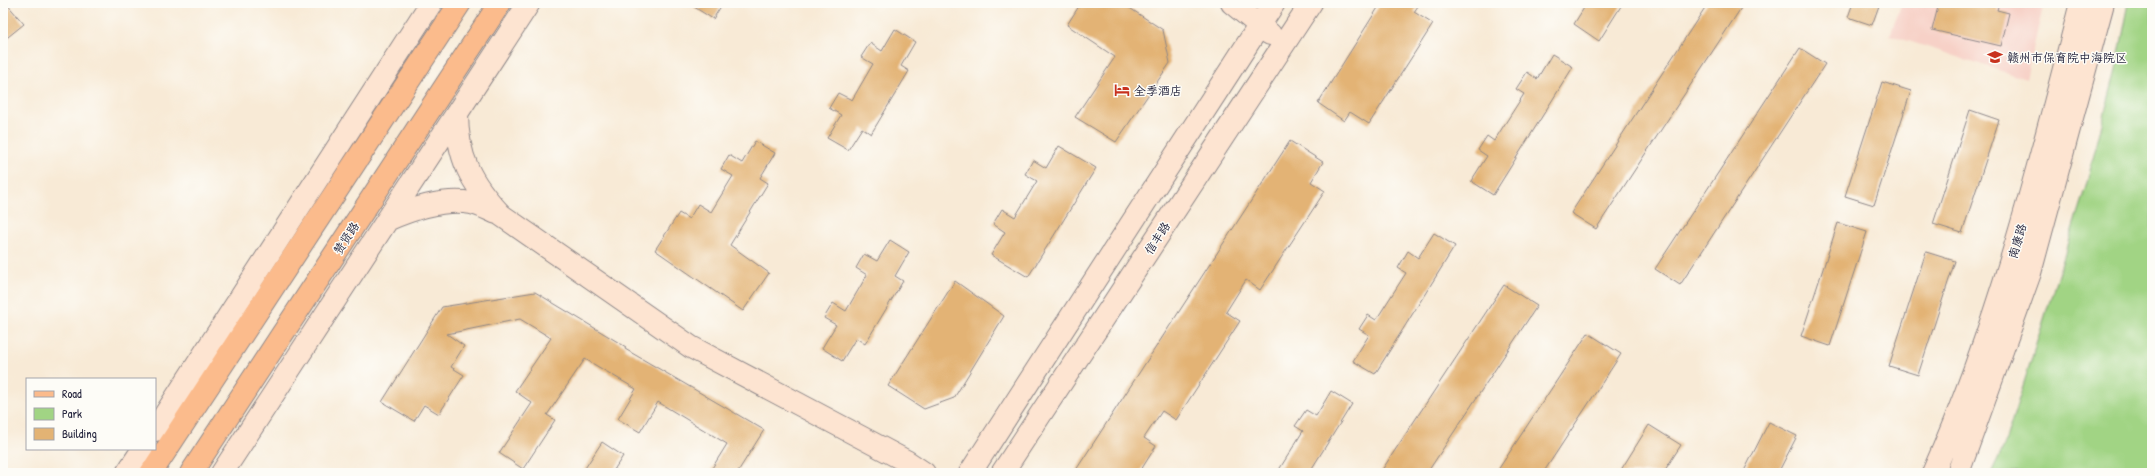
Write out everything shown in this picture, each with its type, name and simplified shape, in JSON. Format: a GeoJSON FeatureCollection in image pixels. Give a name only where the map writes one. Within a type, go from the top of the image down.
{"type":"FeatureCollection","features":[{"type":"Feature","properties":{"kind":"main road"},"geometry":{"type":"LineString","coordinates":[[156,428],[431,3]]}},
{"type":"Feature","properties":{"kind":"main road"},"geometry":{"type":"LineString","coordinates":[[151,473],[460,3]]}},
{"type":"Feature","properties":{"kind":"main road","name":"赞贤路"},"geometry":{"type":"LineString","coordinates":[[191,473],[500,3]]}},
{"type":"Feature","properties":{"kind":"main road"},"geometry":{"type":"LineString","coordinates":[[222,473],[529,3]]}},
{"type":"Feature","properties":{"kind":"main road"},"geometry":{"type":"LineString","coordinates":[[1232,3],[1284,45]]}},
{"type":"Feature","properties":{"kind":"main road"},"geometry":{"type":"LineString","coordinates":[[970,473],[1274,3]]}},
{"type":"Feature","properties":{"kind":"main road","name":"信丰路"},"geometry":{"type":"LineString","coordinates":[[1002,473],[1284,45],[1310,3]]}},
{"type":"Feature","properties":{"kind":"main road","name":"南康路"},"geometry":{"type":"LineString","coordinates":[[1933,473],[1957,419],[2003,292],[2042,157],[2081,3]]}},
{"type":"Feature","properties":{"kind":"main road","name":"南康路"},"geometry":{"type":"LineString","coordinates":[[1958,473],[2030,273],[2062,163],[2103,3]]}},
{"type":"Feature","properties":{"kind":"main road"},"geometry":{"type":"LineString","coordinates":[[457,113],[457,130],[464,162],[477,187],[501,215]]}},
{"type":"Feature","properties":{"kind":"main road"},"geometry":{"type":"LineString","coordinates":[[387,220],[418,208],[450,203],[471,203],[501,215],[691,347],[906,461],[924,473]]}},
{"type":"Feature","properties":{"kind":"main road"},"geometry":{"type":"LineString","coordinates":[[127,473],[142,450]]}},
{"type":"Feature","properties":{"kind":"shaded area","name":"赣州市保育院中海院区"},"geometry":{"type":"Polygon","coordinates":[[[1902,3],[2044,3],[2026,79],[1890,35],[1902,3]]]}},
{"type":"Feature","properties":{"kind":"green space"},"geometry":{"type":"Polygon","coordinates":[[[2129,3],[2152,3],[2152,473],[1991,473],[2004,446],[2085,189],[2115,74],[2129,3]]]}},
{"type":"Feature","properties":{"kind":"building"},"geometry":{"type":"Polygon","coordinates":[[[3,3],[6,3],[24,24],[3,41],[3,3]]]}},
{"type":"Feature","properties":{"kind":"building"},"geometry":{"type":"Polygon","coordinates":[[[688,3],[723,3],[713,19],[688,3]]]}},
{"type":"Feature","properties":{"kind":"building","name":"全季酒店"},"geometry":{"type":"Polygon","coordinates":[[[1081,3],[1122,3],[1163,30],[1170,63],[1116,142],[1075,117],[1115,57],[1067,25],[1081,3]]]}},
{"type":"Feature","properties":{"kind":"building"},"geometry":{"type":"Polygon","coordinates":[[[1381,3],[1420,3],[1414,12],[1433,24],[1369,124],[1350,112],[1344,121],[1318,103],[1381,3]]]}},
{"type":"Feature","properties":{"kind":"building"},"geometry":{"type":"Polygon","coordinates":[[[1587,3],[1623,3],[1599,41],[1574,24],[1587,3]]]}},
{"type":"Feature","properties":{"kind":"building"},"geometry":{"type":"Polygon","coordinates":[[[1708,3],[1733,3],[1741,8],[1596,229],[1571,213],[1708,3]]]}},
{"type":"Feature","properties":{"kind":"building"},"geometry":{"type":"Polygon","coordinates":[[[1853,3],[1880,3],[1872,25],[1848,17],[1853,3]]]}},
{"type":"Feature","properties":{"kind":"building"},"geometry":{"type":"Polygon","coordinates":[[[1939,3],[1999,3],[1997,10],[2009,13],[2001,46],[1932,30],[1939,3]]]}},
{"type":"Feature","properties":{"kind":"building"},"geometry":{"type":"Polygon","coordinates":[[[895,29],[915,42],[901,66],[909,71],[871,134],[862,128],[848,150],[827,138],[841,115],[829,108],[838,93],[852,100],[873,64],[861,57],[870,43],[882,51],[895,29]]]}},
{"type":"Feature","properties":{"kind":"building"},"geometry":{"type":"Polygon","coordinates":[[[1800,48],[1825,64],[1680,285],[1655,269],[1800,48]]]}},
{"type":"Feature","properties":{"kind":"building"},"geometry":{"type":"Polygon","coordinates":[[[1552,54],[1573,67],[1493,195],[1471,181],[1487,156],[1478,150],[1487,136],[1494,141],[1524,94],[1516,89],[1527,72],[1537,79],[1552,54]]]}},
{"type":"Feature","properties":{"kind":"building"},"geometry":{"type":"Polygon","coordinates":[[[1882,82],[1911,91],[1874,205],[1845,196],[1882,82]]]}},
{"type":"Feature","properties":{"kind":"building"},"geometry":{"type":"Polygon","coordinates":[[[1970,110],[1999,120],[1962,233],[1933,224],[1970,110]]]}},
{"type":"Feature","properties":{"kind":"building"},"geometry":{"type":"Polygon","coordinates":[[[755,141],[775,153],[760,178],[768,183],[730,245],[769,273],[743,311],[655,250],[679,213],[689,219],[698,204],[711,212],[733,176],[721,169],[729,155],[742,163],[755,141]]]}},
{"type":"Feature","properties":{"kind":"building"},"geometry":{"type":"Polygon","coordinates":[[[1290,141],[1323,162],[1311,182],[1325,191],[1260,290],[1246,280],[1226,312],[1240,321],[1176,420],[1162,411],[1144,438],[1156,446],[1139,473],[1074,473],[1290,141]]]}},
{"type":"Feature","properties":{"kind":"building"},"geometry":{"type":"Polygon","coordinates":[[[1059,146],[1096,168],[1028,277],[991,255],[1005,232],[993,224],[1002,209],[1015,217],[1037,181],[1025,174],[1033,160],[1046,168],[1059,146]]]}},
{"type":"Feature","properties":{"kind":"building"},"geometry":{"type":"Polygon","coordinates":[[[1838,223],[1867,232],[1830,346],[1801,336],[1838,223]]]}},
{"type":"Feature","properties":{"kind":"building"},"geometry":{"type":"Polygon","coordinates":[[[1434,233],[1455,246],[1375,374],[1353,361],[1369,335],[1359,329],[1368,315],[1376,320],[1406,273],[1398,268],[1408,251],[1418,258],[1434,233]]]}},
{"type":"Feature","properties":{"kind":"building"},"geometry":{"type":"Polygon","coordinates":[[[890,240],[909,252],[895,276],[903,281],[865,344],[856,338],[842,361],[822,348],[836,325],[824,318],[833,303],[846,311],[867,275],[856,268],[864,254],[877,261],[890,240]]]}},
{"type":"Feature","properties":{"kind":"building"},"geometry":{"type":"Polygon","coordinates":[[[1926,252],[1955,261],[1918,375],[1889,366],[1926,252]]]}},
{"type":"Feature","properties":{"kind":"building"},"geometry":{"type":"Polygon","coordinates":[[[955,281],[1004,316],[954,398],[924,409],[888,386],[955,281]]]}},
{"type":"Feature","properties":{"kind":"building"},"geometry":{"type":"Polygon","coordinates":[[[1504,285],[1537,306],[1427,473],[1380,473],[1504,285]]]}},
{"type":"Feature","properties":{"kind":"building"},"geometry":{"type":"Polygon","coordinates":[[[535,292],[626,347],[625,349],[764,430],[737,473],[709,473],[727,444],[658,402],[640,432],[618,419],[636,389],[585,359],[547,415],[555,420],[523,469],[499,453],[532,403],[515,391],[551,338],[520,319],[447,334],[464,346],[451,367],[464,375],[439,414],[424,405],[414,421],[382,402],[442,307],[535,292]]]}},
{"type":"Feature","properties":{"kind":"building"},"geometry":{"type":"Polygon","coordinates":[[[1588,333],[1621,354],[1543,473],[1496,473],[1588,333]]]}},
{"type":"Feature","properties":{"kind":"building"},"geometry":{"type":"Polygon","coordinates":[[[1331,391],[1352,404],[1309,473],[1277,473],[1303,431],[1295,426],[1306,410],[1316,416],[1331,391]]]}},
{"type":"Feature","properties":{"kind":"building"},"geometry":{"type":"Polygon","coordinates":[[[1769,422],[1797,436],[1778,473],[1743,473],[1769,422]]]}},
{"type":"Feature","properties":{"kind":"building"},"geometry":{"type":"Polygon","coordinates":[[[1649,425],[1681,445],[1663,473],[1619,473],[1649,425]]]}},
{"type":"Feature","properties":{"kind":"building"},"geometry":{"type":"Polygon","coordinates":[[[602,442],[623,456],[612,473],[582,473],[602,442]]]}},
{"type":"Feature","properties":{"kind":"place","name":"赣州市保育院中海院区"},"geometry":{"type":"Point","coordinates":[1995,57]}},
{"type":"Feature","properties":{"kind":"place","name":"全季酒店"},"geometry":{"type":"Point","coordinates":[1122,90]}}]}
